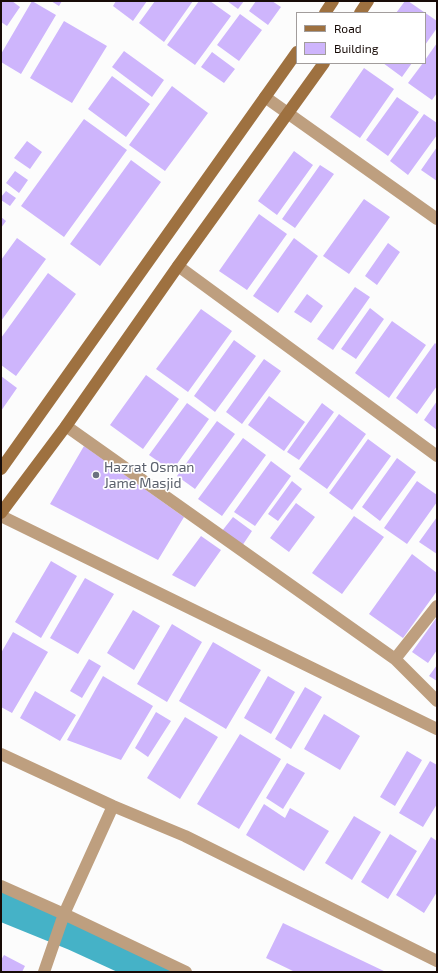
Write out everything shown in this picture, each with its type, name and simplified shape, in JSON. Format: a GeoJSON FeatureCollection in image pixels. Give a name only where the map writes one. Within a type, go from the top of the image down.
{"type":"FeatureCollection","features":[{"type":"Feature","properties":{"kind":"street"},"geometry":{"type":"LineString","coordinates":[[326,12],[333,1]]}},
{"type":"Feature","properties":{"kind":"street"},"geometry":{"type":"LineString","coordinates":[[361,12],[368,1]]}},
{"type":"Feature","properties":{"kind":"street"},"geometry":{"type":"LineString","coordinates":[[1,469],[296,53]]}},
{"type":"Feature","properties":{"kind":"street"},"geometry":{"type":"LineString","coordinates":[[1,513],[66,426],[178,266],[289,114],[323,64]]}},
{"type":"Feature","properties":{"kind":"street"},"geometry":{"type":"LineString","coordinates":[[265,97],[437,218]]}},
{"type":"Feature","properties":{"kind":"street"},"geometry":{"type":"LineString","coordinates":[[178,266],[437,456]]}},
{"type":"Feature","properties":{"kind":"street"},"geometry":{"type":"LineString","coordinates":[[66,426],[395,659],[437,701]]}},
{"type":"Feature","properties":{"kind":"street"},"geometry":{"type":"LineString","coordinates":[[1,516],[437,729]]}},
{"type":"Feature","properties":{"kind":"street"},"geometry":{"type":"LineString","coordinates":[[395,659],[437,606]]}},
{"type":"Feature","properties":{"kind":"street"},"geometry":{"type":"LineString","coordinates":[[1,754],[113,806],[185,836],[437,961]]}},
{"type":"Feature","properties":{"kind":"street"},"geometry":{"type":"LineString","coordinates":[[46,967],[62,919],[113,806]]}},
{"type":"Feature","properties":{"kind":"street"},"geometry":{"type":"LineString","coordinates":[[1,886],[62,919],[186,972]]}},
{"type":"Feature","properties":{"kind":"building"},"geometry":{"type":"Polygon","coordinates":[[[1,1],[12,1],[20,7],[7,26],[1,22],[1,1]]]}},
{"type":"Feature","properties":{"kind":"building"},"geometry":{"type":"Polygon","coordinates":[[[32,1],[56,15],[21,74],[1,62],[1,54],[32,1]]]}},
{"type":"Feature","properties":{"kind":"building"},"geometry":{"type":"Polygon","coordinates":[[[51,1],[62,1],[59,6],[51,1]]]}},
{"type":"Feature","properties":{"kind":"building"},"geometry":{"type":"Polygon","coordinates":[[[116,1],[147,1],[133,21],[113,6],[116,1]]]}},
{"type":"Feature","properties":{"kind":"building"},"geometry":{"type":"Polygon","coordinates":[[[155,1],[193,1],[164,42],[139,23],[155,1]]]}},
{"type":"Feature","properties":{"kind":"building"},"geometry":{"type":"Polygon","coordinates":[[[199,1],[210,1],[231,16],[195,65],[167,45],[199,1]]]}},
{"type":"Feature","properties":{"kind":"building"},"geometry":{"type":"Polygon","coordinates":[[[227,1],[244,1],[238,9],[227,1]]]}},
{"type":"Feature","properties":{"kind":"building"},"geometry":{"type":"Polygon","coordinates":[[[256,1],[272,1],[281,7],[268,25],[249,11],[256,1]]]}},
{"type":"Feature","properties":{"kind":"building"},"geometry":{"type":"Polygon","coordinates":[[[405,1],[408,1],[424,12],[397,12],[405,1]]]}},
{"type":"Feature","properties":{"kind":"building"},"geometry":{"type":"Polygon","coordinates":[[[426,13],[437,21],[437,28],[426,44],[426,13]]]}},
{"type":"Feature","properties":{"kind":"building"},"geometry":{"type":"Polygon","coordinates":[[[240,14],[262,30],[239,61],[217,45],[240,14]]]}},
{"type":"Feature","properties":{"kind":"building"},"geometry":{"type":"Polygon","coordinates":[[[64,21],[107,46],[72,103],[30,78],[64,21]]]}},
{"type":"Feature","properties":{"kind":"building"},"geometry":{"type":"Polygon","coordinates":[[[437,43],[437,93],[432,100],[408,83],[422,64],[426,64],[426,59],[437,43]]]}},
{"type":"Feature","properties":{"kind":"building"},"geometry":{"type":"Polygon","coordinates":[[[124,51],[164,80],[152,97],[112,67],[124,51]]]}},
{"type":"Feature","properties":{"kind":"building"},"geometry":{"type":"Polygon","coordinates":[[[212,52],[235,69],[224,83],[201,67],[212,52]]]}},
{"type":"Feature","properties":{"kind":"building"},"geometry":{"type":"Polygon","coordinates":[[[384,64],[411,64],[402,77],[384,64]]]}},
{"type":"Feature","properties":{"kind":"building"},"geometry":{"type":"Polygon","coordinates":[[[364,68],[394,89],[360,138],[330,117],[364,68]]]}},
{"type":"Feature","properties":{"kind":"building"},"geometry":{"type":"Polygon","coordinates":[[[112,76],[150,104],[126,137],[88,109],[112,76]]]}},
{"type":"Feature","properties":{"kind":"building"},"geometry":{"type":"Polygon","coordinates":[[[172,86],[208,113],[165,171],[129,145],[172,86]]]}},
{"type":"Feature","properties":{"kind":"building"},"geometry":{"type":"Polygon","coordinates":[[[397,97],[419,112],[388,156],[366,140],[397,97]]]}},
{"type":"Feature","properties":{"kind":"building"},"geometry":{"type":"Polygon","coordinates":[[[424,114],[437,123],[437,135],[408,175],[390,161],[424,114]]]}},
{"type":"Feature","properties":{"kind":"building"},"geometry":{"type":"Polygon","coordinates":[[[84,119],[127,150],[64,237],[21,206],[84,119]]]}},
{"type":"Feature","properties":{"kind":"building"},"geometry":{"type":"Polygon","coordinates":[[[27,141],[42,152],[30,169],[14,158],[27,141]]]}},
{"type":"Feature","properties":{"kind":"building"},"geometry":{"type":"Polygon","coordinates":[[[437,147],[437,181],[421,170],[437,147]]]}},
{"type":"Feature","properties":{"kind":"building"},"geometry":{"type":"Polygon","coordinates":[[[294,151],[313,165],[277,215],[258,201],[294,151]]]}},
{"type":"Feature","properties":{"kind":"building"},"geometry":{"type":"Polygon","coordinates":[[[131,160],[161,182],[100,266],[70,244],[131,160]]]}},
{"type":"Feature","properties":{"kind":"building"},"geometry":{"type":"Polygon","coordinates":[[[320,165],[334,174],[295,228],[282,219],[320,165]]]}},
{"type":"Feature","properties":{"kind":"building"},"geometry":{"type":"Polygon","coordinates":[[[15,171],[28,180],[19,193],[6,183],[15,171]]]}},
{"type":"Feature","properties":{"kind":"building"},"geometry":{"type":"Polygon","coordinates":[[[6,191],[16,198],[10,206],[1,200],[1,197],[6,191]]]}},
{"type":"Feature","properties":{"kind":"building"},"geometry":{"type":"Polygon","coordinates":[[[364,199],[390,217],[349,274],[323,256],[364,199]]]}},
{"type":"Feature","properties":{"kind":"building"},"geometry":{"type":"Polygon","coordinates":[[[259,214],[287,234],[247,290],[219,271],[259,214]]]}},
{"type":"Feature","properties":{"kind":"building"},"geometry":{"type":"Polygon","coordinates":[[[1,217],[6,221],[1,228],[1,217]]]}},
{"type":"Feature","properties":{"kind":"building"},"geometry":{"type":"Polygon","coordinates":[[[17,238],[46,259],[1,321],[1,260],[17,238]]]}},
{"type":"Feature","properties":{"kind":"building"},"geometry":{"type":"Polygon","coordinates":[[[294,238],[318,256],[278,313],[253,296],[294,238]]]}},
{"type":"Feature","properties":{"kind":"building"},"geometry":{"type":"Polygon","coordinates":[[[388,243],[400,252],[377,285],[365,276],[388,243]]]}},
{"type":"Feature","properties":{"kind":"building"},"geometry":{"type":"Polygon","coordinates":[[[48,273],[76,294],[16,376],[1,365],[1,338],[48,273]]]}},
{"type":"Feature","properties":{"kind":"building"},"geometry":{"type":"Polygon","coordinates":[[[355,287],[370,297],[333,350],[317,339],[355,287]]]}},
{"type":"Feature","properties":{"kind":"building"},"geometry":{"type":"Polygon","coordinates":[[[307,294],[323,306],[311,323],[294,312],[307,294]]]}},
{"type":"Feature","properties":{"kind":"building"},"geometry":{"type":"Polygon","coordinates":[[[370,308],[384,319],[356,359],[341,349],[370,308]]]}},
{"type":"Feature","properties":{"kind":"building"},"geometry":{"type":"Polygon","coordinates":[[[201,309],[232,331],[188,392],[156,369],[201,309]]]}},
{"type":"Feature","properties":{"kind":"building"},"geometry":{"type":"Polygon","coordinates":[[[392,321],[426,345],[389,398],[355,373],[392,321]]]}},
{"type":"Feature","properties":{"kind":"building"},"geometry":{"type":"Polygon","coordinates":[[[234,340],[256,356],[215,412],[194,396],[234,340]]]}},
{"type":"Feature","properties":{"kind":"building"},"geometry":{"type":"Polygon","coordinates":[[[435,343],[437,345],[437,386],[417,414],[396,398],[435,343]]]}},
{"type":"Feature","properties":{"kind":"building"},"geometry":{"type":"Polygon","coordinates":[[[264,359],[281,371],[242,424],[226,412],[264,359]]]}},
{"type":"Feature","properties":{"kind":"building"},"geometry":{"type":"Polygon","coordinates":[[[146,375],[179,399],[143,449],[110,425],[146,375]]]}},
{"type":"Feature","properties":{"kind":"building"},"geometry":{"type":"Polygon","coordinates":[[[1,376],[17,388],[1,411],[1,376]]]}},
{"type":"Feature","properties":{"kind":"building"},"geometry":{"type":"Polygon","coordinates":[[[269,396],[305,422],[284,451],[248,425],[269,396]]]}},
{"type":"Feature","properties":{"kind":"building"},"geometry":{"type":"Polygon","coordinates":[[[437,401],[437,430],[424,420],[437,401]]]}},
{"type":"Feature","properties":{"kind":"building"},"geometry":{"type":"Polygon","coordinates":[[[187,403],[209,419],[172,471],[149,455],[187,403]]]}},
{"type":"Feature","properties":{"kind":"building"},"geometry":{"type":"Polygon","coordinates":[[[322,403],[334,412],[299,460],[287,452],[322,403]]]}},
{"type":"Feature","properties":{"kind":"building"},"geometry":{"type":"Polygon","coordinates":[[[339,414],[366,434],[327,489],[299,469],[339,414]]]}},
{"type":"Feature","properties":{"kind":"building"},"geometry":{"type":"Polygon","coordinates":[[[217,421],[235,434],[195,489],[177,476],[217,421]]]}},
{"type":"Feature","properties":{"kind":"building"},"geometry":{"type":"Polygon","coordinates":[[[243,438],[266,455],[222,516],[198,499],[243,438]]]}},
{"type":"Feature","properties":{"kind":"building"},"geometry":{"type":"Polygon","coordinates":[[[368,439],[391,456],[352,510],[329,493],[368,439]]]}},
{"type":"Feature","properties":{"kind":"building","name":"Hazrat Osman Jame Masjid"},"geometry":{"type":"Polygon","coordinates":[[[84,446],[184,517],[158,560],[50,504],[84,446]]]}},
{"type":"Feature","properties":{"kind":"building"},"geometry":{"type":"Polygon","coordinates":[[[397,458],[416,472],[380,521],[362,507],[397,458]]]}},
{"type":"Feature","properties":{"kind":"building"},"geometry":{"type":"Polygon","coordinates":[[[271,461],[291,476],[255,526],[234,512],[271,461]]]}},
{"type":"Feature","properties":{"kind":"building"},"geometry":{"type":"Polygon","coordinates":[[[292,481],[302,489],[278,521],[268,514],[292,481]]]}},
{"type":"Feature","properties":{"kind":"building"},"geometry":{"type":"Polygon","coordinates":[[[417,481],[437,495],[437,502],[407,544],[384,528],[417,481]]]}},
{"type":"Feature","properties":{"kind":"building"},"geometry":{"type":"Polygon","coordinates":[[[296,503],[315,517],[289,552],[270,538],[296,503]]]}},
{"type":"Feature","properties":{"kind":"building"},"geometry":{"type":"Polygon","coordinates":[[[354,516],[384,537],[342,594],[312,573],[354,516]]]}},
{"type":"Feature","properties":{"kind":"building"},"geometry":{"type":"Polygon","coordinates":[[[233,517],[252,531],[242,546],[222,531],[233,517]]]}},
{"type":"Feature","properties":{"kind":"building"},"geometry":{"type":"Polygon","coordinates":[[[437,517],[437,554],[419,542],[437,517]]]}},
{"type":"Feature","properties":{"kind":"building"},"geometry":{"type":"Polygon","coordinates":[[[201,536],[221,550],[195,587],[172,575],[201,536]]]}},
{"type":"Feature","properties":{"kind":"building"},"geometry":{"type":"Polygon","coordinates":[[[412,554],[437,573],[437,591],[403,638],[369,614],[412,554]]]}},
{"type":"Feature","properties":{"kind":"building"},"geometry":{"type":"Polygon","coordinates":[[[51,561],[77,576],[41,638],[15,622],[51,561]]]}},
{"type":"Feature","properties":{"kind":"building"},"geometry":{"type":"Polygon","coordinates":[[[85,578],[114,594],[78,654],[50,638],[85,578]]]}},
{"type":"Feature","properties":{"kind":"building"},"geometry":{"type":"Polygon","coordinates":[[[133,610],[160,626],[134,670],[107,653],[133,610]]]}},
{"type":"Feature","properties":{"kind":"building"},"geometry":{"type":"Polygon","coordinates":[[[437,617],[437,650],[428,663],[412,652],[437,617]]]}},
{"type":"Feature","properties":{"kind":"building"},"geometry":{"type":"Polygon","coordinates":[[[172,624],[202,642],[167,702],[137,684],[172,624]]]}},
{"type":"Feature","properties":{"kind":"building"},"geometry":{"type":"Polygon","coordinates":[[[13,632],[48,652],[12,713],[1,707],[1,653],[13,632]]]}},
{"type":"Feature","properties":{"kind":"building"},"geometry":{"type":"Polygon","coordinates":[[[213,642],[261,670],[226,729],[179,701],[213,642]]]}},
{"type":"Feature","properties":{"kind":"building"},"geometry":{"type":"Polygon","coordinates":[[[89,659],[101,666],[82,698],[70,691],[89,659]]]}},
{"type":"Feature","properties":{"kind":"building"},"geometry":{"type":"Polygon","coordinates":[[[437,665],[437,681],[429,676],[437,665]]]}},
{"type":"Feature","properties":{"kind":"building"},"geometry":{"type":"Polygon","coordinates":[[[103,676],[153,706],[121,760],[67,740],[103,676]]]}},
{"type":"Feature","properties":{"kind":"building"},"geometry":{"type":"Polygon","coordinates":[[[268,676],[295,692],[271,734],[244,718],[268,676]]]}},
{"type":"Feature","properties":{"kind":"building"},"geometry":{"type":"Polygon","coordinates":[[[305,687],[322,697],[291,749],[275,739],[305,687]]]}},
{"type":"Feature","properties":{"kind":"building"},"geometry":{"type":"Polygon","coordinates":[[[35,691],[76,715],[60,741],[20,718],[35,691]]]}},
{"type":"Feature","properties":{"kind":"building"},"geometry":{"type":"Polygon","coordinates":[[[156,712],[171,721],[148,757],[135,748],[156,712]]]}},
{"type":"Feature","properties":{"kind":"building"},"geometry":{"type":"Polygon","coordinates":[[[324,714],[360,736],[340,770],[304,749],[324,714]]]}},
{"type":"Feature","properties":{"kind":"building"},"geometry":{"type":"Polygon","coordinates":[[[185,717],[218,737],[180,799],[147,778],[185,717]]]}},
{"type":"Feature","properties":{"kind":"building"},"geometry":{"type":"Polygon","coordinates":[[[240,734],[281,759],[239,829],[197,804],[240,734]]]}},
{"type":"Feature","properties":{"kind":"building"},"geometry":{"type":"Polygon","coordinates":[[[407,751],[422,760],[395,806],[380,797],[407,751]]]}},
{"type":"Feature","properties":{"kind":"building"},"geometry":{"type":"Polygon","coordinates":[[[430,761],[437,765],[437,804],[423,827],[399,813],[430,761]]]}},
{"type":"Feature","properties":{"kind":"building"},"geometry":{"type":"Polygon","coordinates":[[[287,763],[305,773],[283,809],[266,798],[287,763]]]}},
{"type":"Feature","properties":{"kind":"building"},"geometry":{"type":"Polygon","coordinates":[[[264,804],[285,818],[290,808],[329,831],[304,871],[246,835],[264,804]]]}},
{"type":"Feature","properties":{"kind":"building"},"geometry":{"type":"Polygon","coordinates":[[[354,816],[381,832],[352,880],[325,863],[354,816]]]}},
{"type":"Feature","properties":{"kind":"building"},"geometry":{"type":"Polygon","coordinates":[[[390,834],[417,851],[388,899],[361,882],[390,834]]]}},
{"type":"Feature","properties":{"kind":"building"},"geometry":{"type":"Polygon","coordinates":[[[431,837],[437,841],[437,892],[424,913],[396,895],[431,837]]]}},
{"type":"Feature","properties":{"kind":"building"},"geometry":{"type":"Polygon","coordinates":[[[283,923],[386,972],[295,972],[266,958],[283,923]]]}},
{"type":"Feature","properties":{"kind":"building"},"geometry":{"type":"Polygon","coordinates":[[[4,955],[25,966],[22,972],[1,972],[1,960],[4,955]]]}},
{"type":"Feature","properties":{"kind":"waterway"},"geometry":{"type":"LineString","coordinates":[[1,905],[75,935],[156,972]]}},
{"type":"Feature","properties":{"kind":"place","name":"Hazrat Osman Jame Masjid"},"geometry":{"type":"Point","coordinates":[96,475]}}]}
